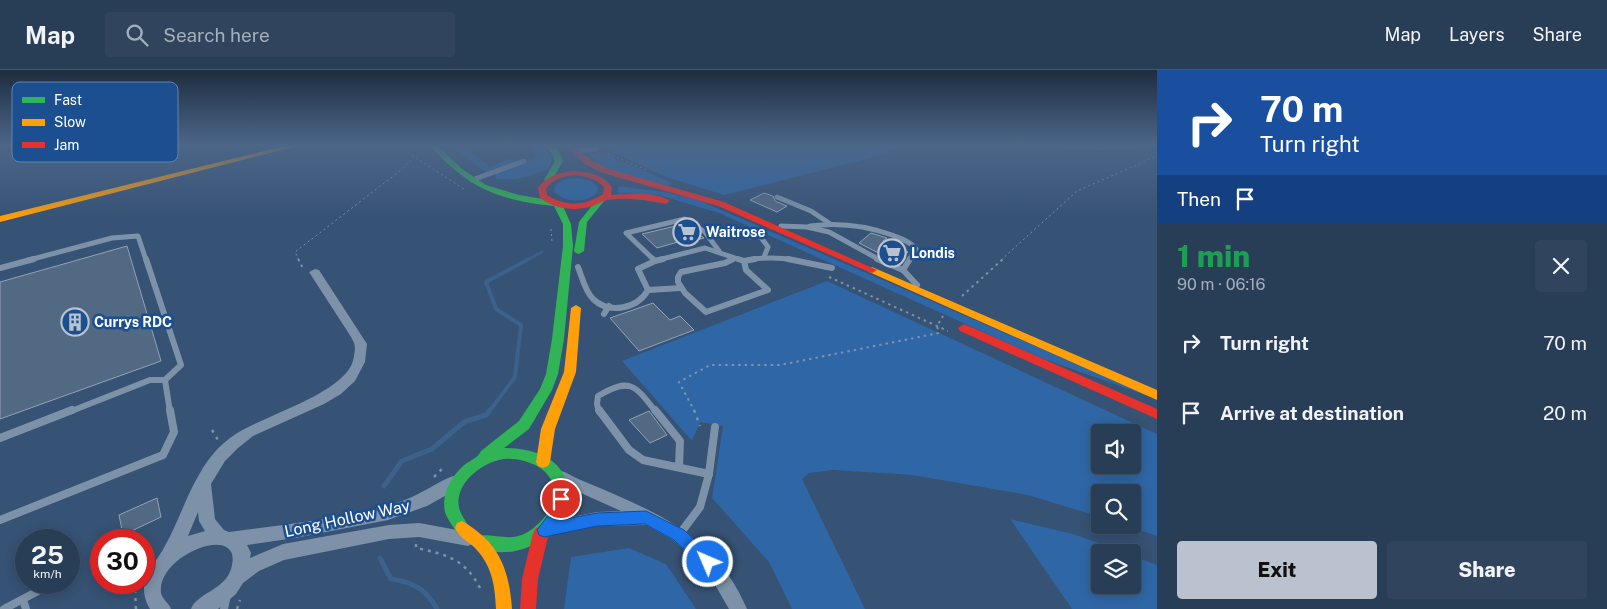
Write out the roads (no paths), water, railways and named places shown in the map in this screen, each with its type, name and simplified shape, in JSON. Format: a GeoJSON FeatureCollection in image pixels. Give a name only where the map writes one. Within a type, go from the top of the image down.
{"type":"FeatureCollection","features":[{"type":"Feature","properties":{"kind":"highway"},"geometry":{"type":"LineString","coordinates":[[0,212],[174,169]]}},
{"type":"Feature","properties":{"kind":"highway"},"geometry":{"type":"LineString","coordinates":[[0,219],[200,169]]}},
{"type":"Feature","properties":{"kind":"highway"},"geometry":{"type":"LineString","coordinates":[[456,169],[470,186],[491,188],[529,186],[546,182],[560,175],[573,173],[702,198]]}},
{"type":"Feature","properties":{"kind":"highway"},"geometry":{"type":"LineString","coordinates":[[504,609],[501,575],[496,564],[476,540],[462,530],[453,514],[452,496],[459,479],[477,462],[524,425],[546,390],[552,374],[568,246],[568,224],[556,204],[543,194],[542,188],[554,169]]}},
{"type":"Feature","properties":{"kind":"highway"},"geometry":{"type":"LineString","coordinates":[[476,540],[494,546],[511,546],[527,541],[542,532],[555,517],[561,499],[560,488],[549,468],[544,438],[562,397],[571,367],[583,222],[608,194],[608,187],[598,178],[583,169]]}},
{"type":"Feature","properties":{"kind":"highway"},"geometry":{"type":"LineString","coordinates":[[602,169],[702,198],[1157,395]]}},
{"type":"Feature","properties":{"kind":"highway"},"geometry":{"type":"LineString","coordinates":[[491,188],[503,194],[543,203],[582,206],[603,199],[649,197],[700,210]]}},
{"type":"Feature","properties":{"kind":"highway"},"geometry":{"type":"LineString","coordinates":[[756,234],[832,272]]}},
{"type":"Feature","properties":{"kind":"highway"},"geometry":{"type":"LineString","coordinates":[[952,328],[1157,414]]}},
{"type":"Feature","properties":{"kind":"highway"},"geometry":{"type":"LineString","coordinates":[[477,462],[494,455],[511,452],[528,455],[549,468]]}},
{"type":"Feature","properties":{"kind":"highway"},"geometry":{"type":"LineString","coordinates":[[528,609],[530,579],[542,532]]}},
{"type":"Feature","properties":{"kind":"street"},"geometry":{"type":"LineString","coordinates":[[162,609],[156,604],[152,587],[216,460],[239,438],[258,426],[329,395],[345,383],[356,370],[361,357],[361,344],[315,272]]}},
{"type":"Feature","properties":{"kind":"street"},"geometry":{"type":"LineString","coordinates":[[549,468],[576,485],[615,500],[679,535],[699,552],[717,572],[738,609]]}},
{"type":"Feature","properties":{"kind":"street","name":"Long Hollow Way"},"geometry":{"type":"LineString","coordinates":[[169,556],[190,542],[202,538],[271,535],[390,512],[423,501],[459,479]]}},
{"type":"Feature","properties":{"kind":"street"},"geometry":{"type":"LineString","coordinates":[[203,483],[207,521],[225,538],[237,544],[242,555],[242,562],[234,582]]}},
{"type":"Feature","properties":{"kind":"street"},"geometry":{"type":"LineString","coordinates":[[542,532],[597,519],[646,518]]}},
{"type":"Feature","properties":{"kind":"street","name":"Long Hollow Way"},"geometry":{"type":"LineString","coordinates":[[200,609],[215,600],[253,565],[283,552],[389,532],[419,530],[476,540]]}},
{"type":"Feature","properties":{"kind":"lane"},"geometry":{"type":"LineString","coordinates":[[470,186],[506,169]]}},
{"type":"Feature","properties":{"kind":"lane"},"geometry":{"type":"LineString","coordinates":[[776,197],[811,211],[829,223]]}},
{"type":"Feature","properties":{"kind":"lane"},"geometry":{"type":"LineString","coordinates":[[654,261],[626,233],[685,219],[691,221],[713,240],[718,251]]}},
{"type":"Feature","properties":{"kind":"lane"},"geometry":{"type":"LineString","coordinates":[[807,227],[829,223],[863,225],[914,245],[916,249],[903,270]]}},
{"type":"Feature","properties":{"kind":"lane"},"geometry":{"type":"LineString","coordinates":[[765,224],[807,227],[828,232],[874,258],[903,270],[924,294]]}},
{"type":"Feature","properties":{"kind":"lane"},"geometry":{"type":"LineString","coordinates":[[0,268],[112,238],[138,236],[181,365],[165,380],[150,380],[0,438]]}},
{"type":"Feature","properties":{"kind":"lane"},"geometry":{"type":"LineString","coordinates":[[764,256],[777,246]]}},
{"type":"Feature","properties":{"kind":"lane"},"geometry":{"type":"LineString","coordinates":[[648,290],[638,269],[654,261],[697,249],[718,251],[734,259],[744,261],[764,256],[796,259],[832,272]]}},
{"type":"Feature","properties":{"kind":"lane"},"geometry":{"type":"LineString","coordinates":[[734,259],[681,272],[677,276],[676,281],[680,288],[706,312],[768,290],[746,270],[744,261]]}},
{"type":"Feature","properties":{"kind":"lane"},"geometry":{"type":"LineString","coordinates":[[578,267],[592,298],[609,306],[628,307],[641,302],[648,290]]}},
{"type":"Feature","properties":{"kind":"lane"},"geometry":{"type":"LineString","coordinates":[[648,290],[680,288]]}},
{"type":"Feature","properties":{"kind":"lane"},"geometry":{"type":"LineString","coordinates":[[604,314],[609,306]]}},
{"type":"Feature","properties":{"kind":"lane"},"geometry":{"type":"LineString","coordinates":[[0,520],[163,455],[174,432],[165,380]]}},
{"type":"Feature","properties":{"kind":"lane"},"geometry":{"type":"LineString","coordinates":[[679,466],[680,441],[637,388],[628,383],[619,385],[598,396],[597,404],[599,411],[629,450],[643,460],[679,466],[709,474]]}},
{"type":"Feature","properties":{"kind":"lane"},"geometry":{"type":"LineString","coordinates":[[679,535],[700,507],[709,474],[715,427]]}},
{"type":"Feature","properties":{"kind":"lane"},"geometry":{"type":"LineString","coordinates":[[224,609],[234,582]]}},
{"type":"Feature","properties":{"kind":"lane"},"geometry":{"type":"LineString","coordinates":[[4,609],[25,604],[39,594]]}},
{"type":"Feature","properties":{"kind":"waterway"},"geometry":{"type":"LineString","coordinates":[[527,260],[542,252]]}},
{"type":"Feature","properties":{"kind":"waterway"},"geometry":{"type":"LineString","coordinates":[[489,412],[515,377],[521,325],[496,309],[486,282],[529,259]]}},
{"type":"Feature","properties":{"kind":"waterway"},"geometry":{"type":"LineString","coordinates":[[384,486],[402,461],[432,449],[464,422],[486,415],[490,410]]}},
{"type":"Feature","properties":{"kind":"waterway"},"geometry":{"type":"LineString","coordinates":[[380,558],[391,579],[406,582],[418,588],[428,596],[437,609]]}},
{"type":"Feature","properties":{"kind":"place","name":"Waitrose"},"geometry":{"type":"Point","coordinates":[687,232]}},
{"type":"Feature","properties":{"kind":"place","name":"Londis"},"geometry":{"type":"Point","coordinates":[892,253]}},
{"type":"Feature","properties":{"kind":"place","name":"Currys RDC"},"geometry":{"type":"Point","coordinates":[75,322]}}]}
